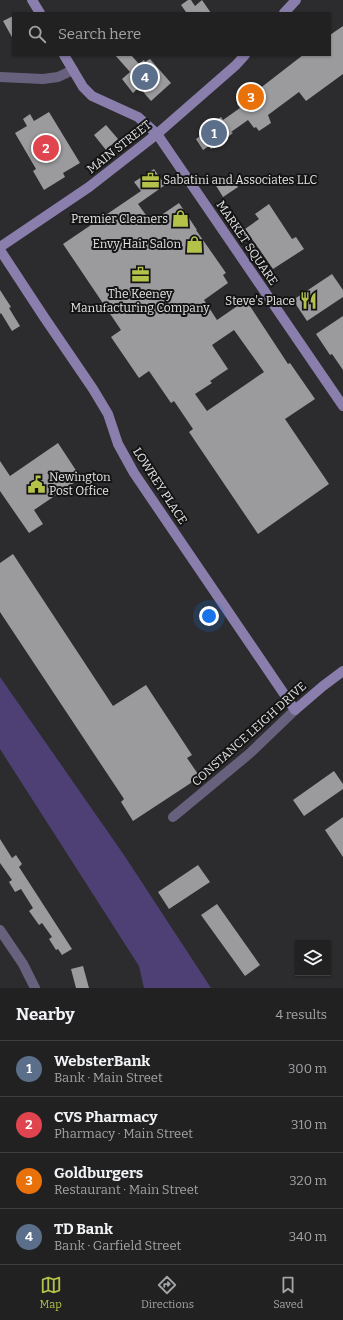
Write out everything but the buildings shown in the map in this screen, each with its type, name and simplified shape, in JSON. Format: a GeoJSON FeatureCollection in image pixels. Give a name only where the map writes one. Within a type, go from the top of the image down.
{"type":"FeatureCollection","features":[{"type":"Feature","properties":{"kind":"street"},"geometry":{"type":"LineString","coordinates":[[32,0],[39,12]]}},
{"type":"Feature","properties":{"kind":"street"},"geometry":{"type":"LineString","coordinates":[[285,12],[296,0]]}},
{"type":"Feature","properties":{"kind":"street","name":"MARKET SQUARE"},"geometry":{"type":"LineString","coordinates":[[65,56],[83,87],[92,96],[138,116],[157,134],[343,406]]}},
{"type":"Feature","properties":{"kind":"street","name":"MAIN STREET"},"geometry":{"type":"LineString","coordinates":[[0,247],[89,187],[157,134],[236,65],[244,56]]}},
{"type":"Feature","properties":{"kind":"street"},"geometry":{"type":"LineString","coordinates":[[0,77],[43,79],[58,77],[73,70]]}},
{"type":"Feature","properties":{"kind":"street","name":"LOWREY PLACE"},"geometry":{"type":"LineString","coordinates":[[0,250],[44,318],[93,389],[108,414],[118,444],[134,473],[295,710]]}},
{"type":"Feature","properties":{"kind":"street","name":"CONSTANCE LEIGH DRIVE"},"geometry":{"type":"LineString","coordinates":[[173,817],[249,754],[295,710],[343,671]]}},
{"type":"Feature","properties":{"kind":"street"},"geometry":{"type":"LineString","coordinates":[[0,930],[23,964],[35,988]]}},
{"type":"Feature","properties":{"kind":"shaded area"},"geometry":{"type":"Polygon","coordinates":[[[0,677],[124,855],[211,988],[144,988],[139,966],[0,749],[0,677]]]}},
{"type":"Feature","properties":{"kind":"place","name":"TD Bank"},"geometry":{"type":"Point","coordinates":[145,77]}},
{"type":"Feature","properties":{"kind":"place","name":"Goldburgers"},"geometry":{"type":"Point","coordinates":[251,97]}},
{"type":"Feature","properties":{"kind":"place","name":"WebsterBank"},"geometry":{"type":"Point","coordinates":[214,133]}},
{"type":"Feature","properties":{"kind":"place","name":"CVS Pharmacy"},"geometry":{"type":"Point","coordinates":[46,148]}},
{"type":"Feature","properties":{"kind":"place","name":"Sabatini and Associates LLC"},"geometry":{"type":"Point","coordinates":[150,180]}},
{"type":"Feature","properties":{"kind":"place","name":"Premier Cleaners"},"geometry":{"type":"Point","coordinates":[181,219]}},
{"type":"Feature","properties":{"kind":"place","name":"Envy Hair Salon"},"geometry":{"type":"Point","coordinates":[194,244]}},
{"type":"Feature","properties":{"kind":"place","name":"The Keeney Manufacturing Company"},"geometry":{"type":"Point","coordinates":[140,275]}},
{"type":"Feature","properties":{"kind":"place","name":"Steve's Place"},"geometry":{"type":"Point","coordinates":[308,301]}},
{"type":"Feature","properties":{"kind":"place","name":"Newington Post Office"},"geometry":{"type":"Point","coordinates":[36,484]}}]}
